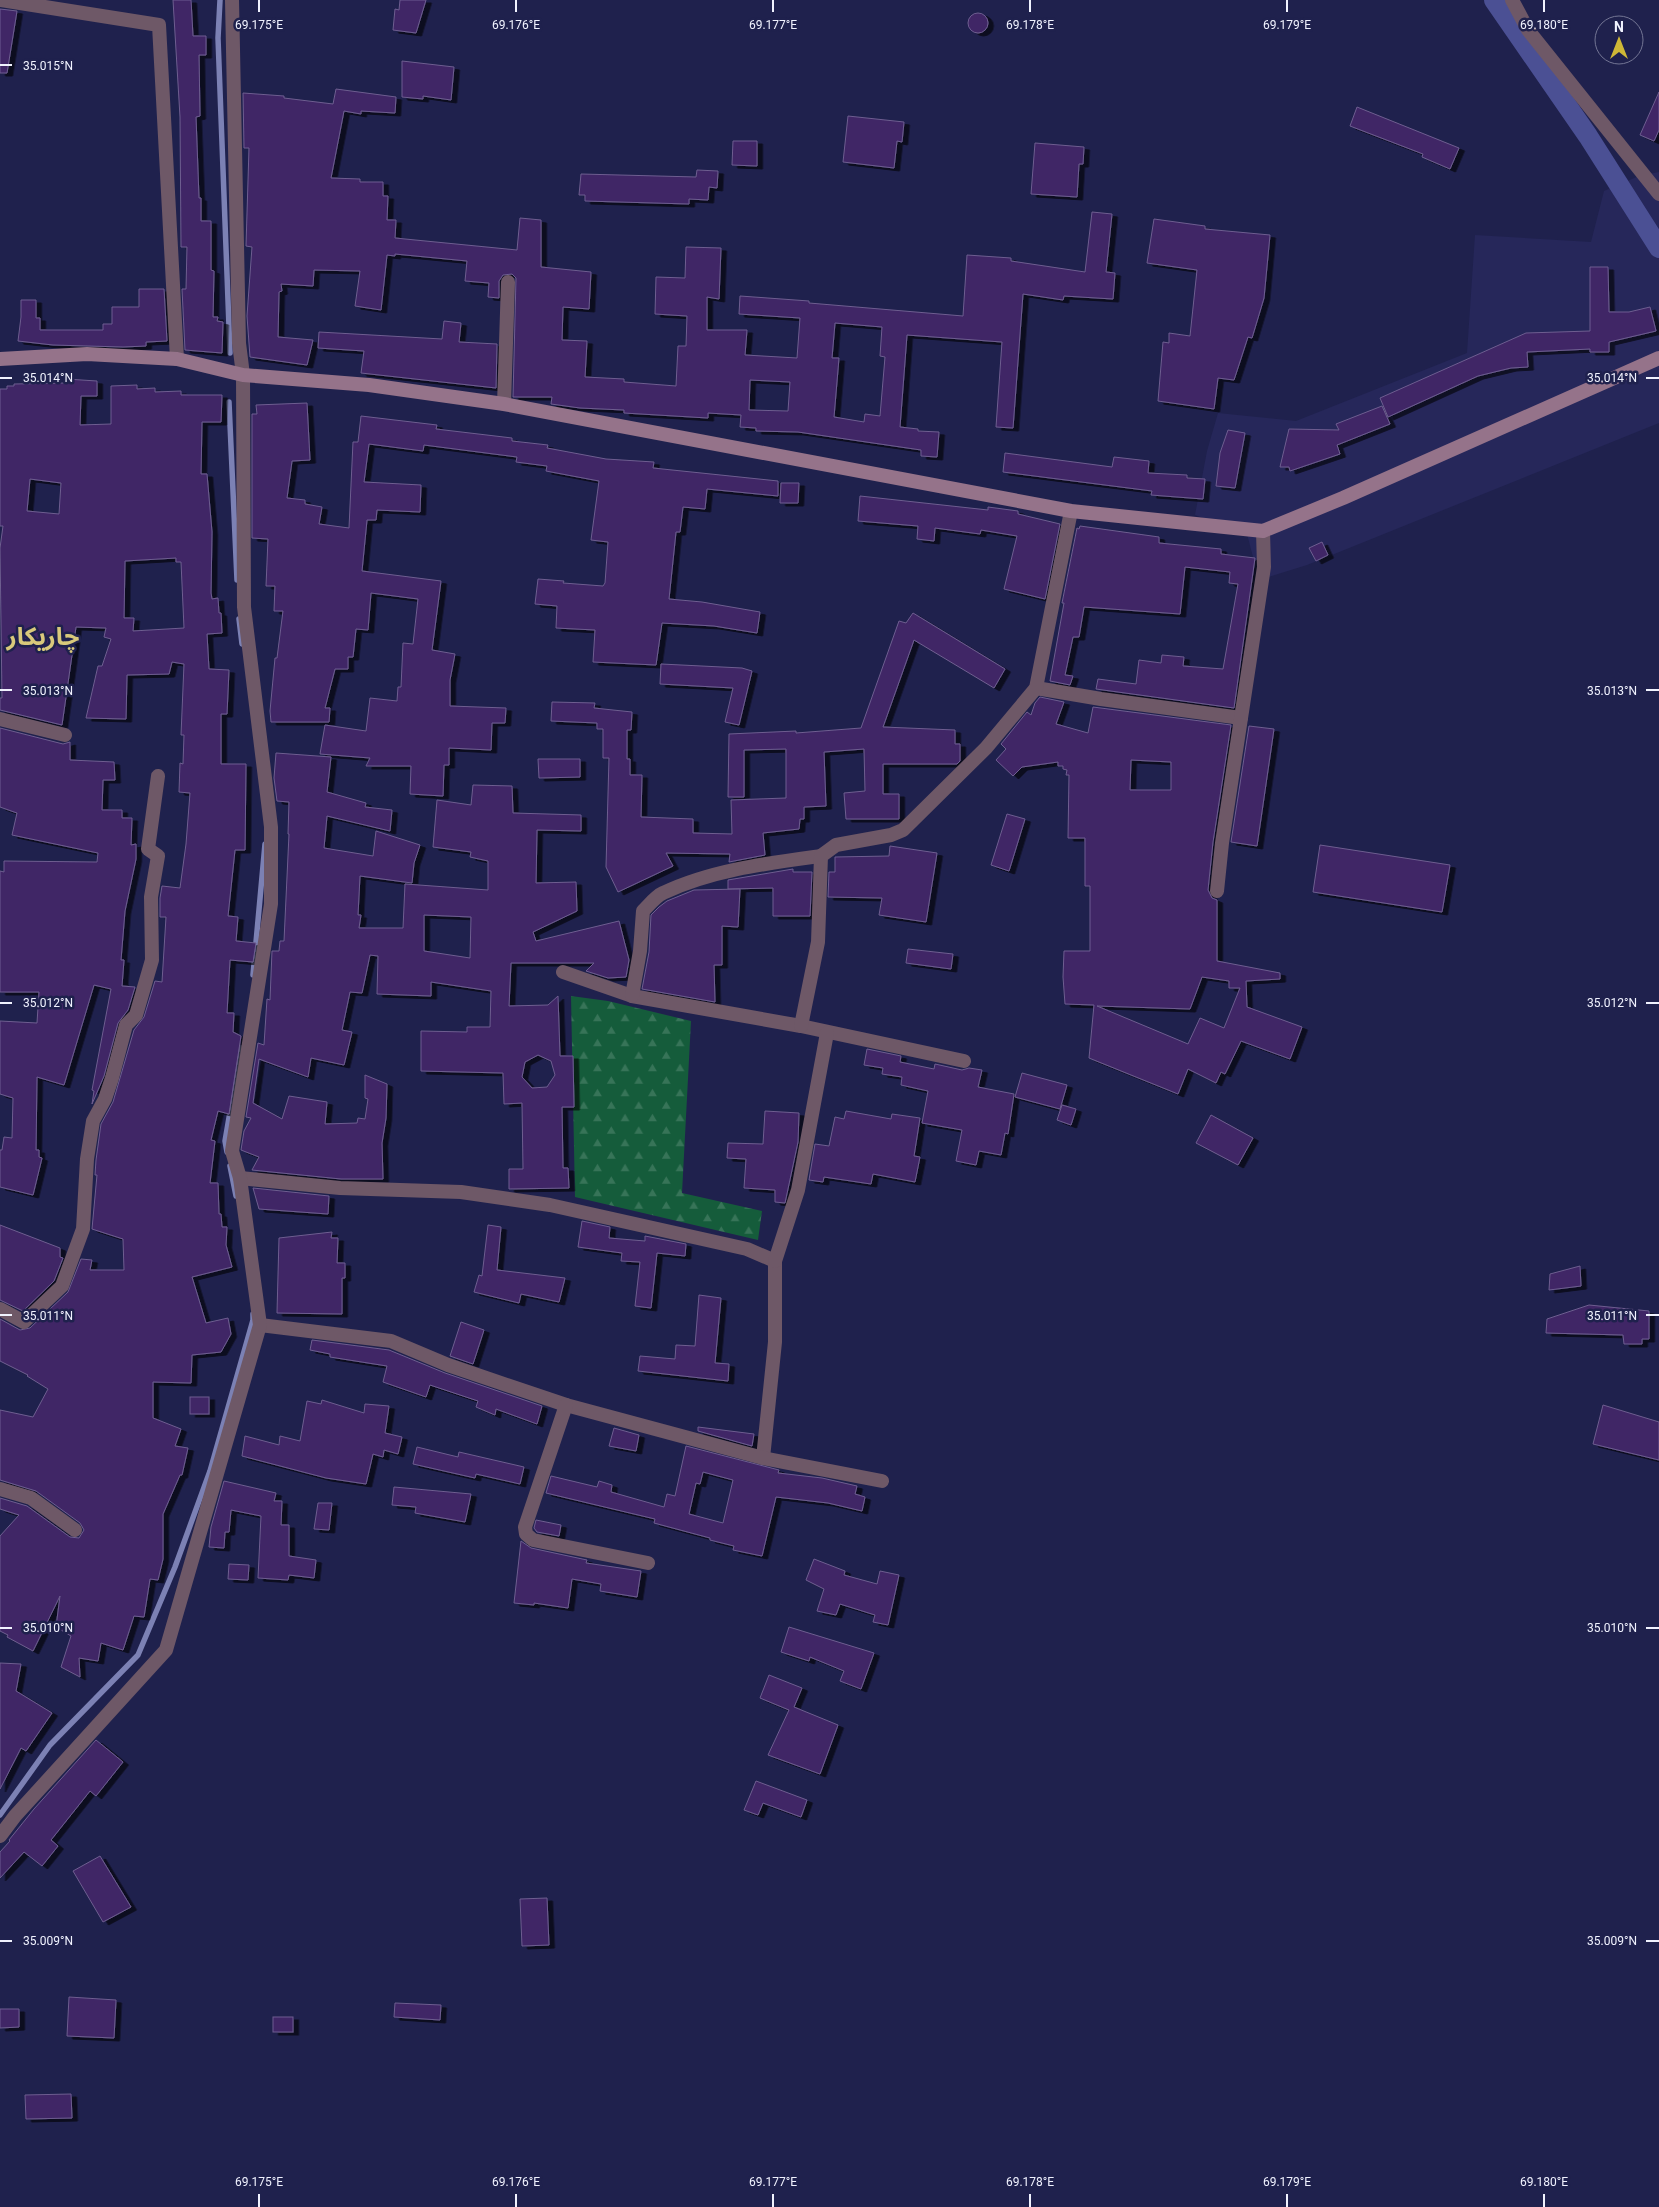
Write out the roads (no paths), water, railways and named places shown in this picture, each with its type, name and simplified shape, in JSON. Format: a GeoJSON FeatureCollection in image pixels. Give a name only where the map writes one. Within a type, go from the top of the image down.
{"type":"FeatureCollection","features":[{"type":"Feature","properties":{"kind":"main road"},"geometry":{"type":"LineString","coordinates":[[0,359],[87,354],[177,359],[243,375],[369,385],[504,404],[1071,511],[1263,531],[1343,498],[1659,358]]}},
{"type":"Feature","properties":{"kind":"street"},"geometry":{"type":"LineString","coordinates":[[1,0],[25,2],[159,25],[177,359]]}},
{"type":"Feature","properties":{"kind":"street"},"geometry":{"type":"LineString","coordinates":[[0,1836],[15,1816],[166,1650],[260,1325],[240,1178],[232,1151],[271,904],[271,827],[244,607],[243,375],[239,343],[232,0]]}},
{"type":"Feature","properties":{"kind":"street"},"geometry":{"type":"LineString","coordinates":[[1512,0],[1528,30],[1659,194]]}},
{"type":"Feature","properties":{"kind":"street"},"geometry":{"type":"LineString","coordinates":[[504,404],[508,282]]}},
{"type":"Feature","properties":{"kind":"street"},"geometry":{"type":"LineString","coordinates":[[632,996],[640,951],[643,911],[661,894],[714,875],[783,861],[821,856],[836,845],[891,835],[903,830],[986,748],[1036,688],[1071,511]]}},
{"type":"Feature","properties":{"kind":"street"},"geometry":{"type":"LineString","coordinates":[[1217,891],[1222,843],[1264,567],[1263,531]]}},
{"type":"Feature","properties":{"kind":"street"},"geometry":{"type":"LineString","coordinates":[[1036,688],[1241,718]]}},
{"type":"Feature","properties":{"kind":"street"},"geometry":{"type":"LineString","coordinates":[[0,719],[65,735]]}},
{"type":"Feature","properties":{"kind":"street"},"geometry":{"type":"LineString","coordinates":[[0,1309],[24,1322],[62,1286],[82,1229],[87,1160],[93,1121],[105,1100],[126,1025],[136,1015],[152,960],[151,897],[158,856],[148,849],[158,776]]}},
{"type":"Feature","properties":{"kind":"street"},"geometry":{"type":"LineString","coordinates":[[800,1026],[818,942],[821,856]]}},
{"type":"Feature","properties":{"kind":"street"},"geometry":{"type":"LineString","coordinates":[[563,972],[632,996],[800,1026],[964,1061]]}},
{"type":"Feature","properties":{"kind":"street"},"geometry":{"type":"LineString","coordinates":[[763,1458],[775,1342],[774,1261],[798,1190],[827,1033]]}},
{"type":"Feature","properties":{"kind":"street"},"geometry":{"type":"LineString","coordinates":[[240,1178],[340,1188],[461,1192],[550,1205],[747,1250],[774,1261]]}},
{"type":"Feature","properties":{"kind":"street"},"geometry":{"type":"LineString","coordinates":[[260,1325],[391,1341],[448,1364],[566,1405],[763,1458],[882,1481]]}},
{"type":"Feature","properties":{"kind":"street"},"geometry":{"type":"LineString","coordinates":[[566,1405],[525,1527],[526,1534],[533,1540],[648,1563]]}},
{"type":"Feature","properties":{"kind":"street"},"geometry":{"type":"LineString","coordinates":[[0,1489],[31,1498],[75,1530]]}},
{"type":"Feature","properties":{"kind":"waterway"},"geometry":{"type":"LineString","coordinates":[[220,0],[218,38],[230,353]]}},
{"type":"Feature","properties":{"kind":"waterway"},"geometry":{"type":"LineString","coordinates":[[1494,0],[1588,136],[1659,248]]}},
{"type":"Feature","properties":{"kind":"waterway"},"geometry":{"type":"LineString","coordinates":[[229,402],[237,580]]}},
{"type":"Feature","properties":{"kind":"waterway"},"geometry":{"type":"LineString","coordinates":[[239,619],[242,644]]}},
{"type":"Feature","properties":{"kind":"waterway"},"geometry":{"type":"LineString","coordinates":[[253,975],[265,844]]}},
{"type":"Feature","properties":{"kind":"waterway"},"geometry":{"type":"LineString","coordinates":[[227,1152],[225,1141],[241,1048]]}},
{"type":"Feature","properties":{"kind":"waterway"},"geometry":{"type":"LineString","coordinates":[[230,1166],[236,1196]]}},
{"type":"Feature","properties":{"kind":"waterway"},"geometry":{"type":"LineString","coordinates":[[0,1815],[50,1745],[138,1655],[175,1567],[210,1471],[253,1320],[253,1314]]}},
{"type":"Feature","properties":{"kind":"district","name":"چاریکار"},"geometry":{"type":"Point","coordinates":[43,636]}}]}
